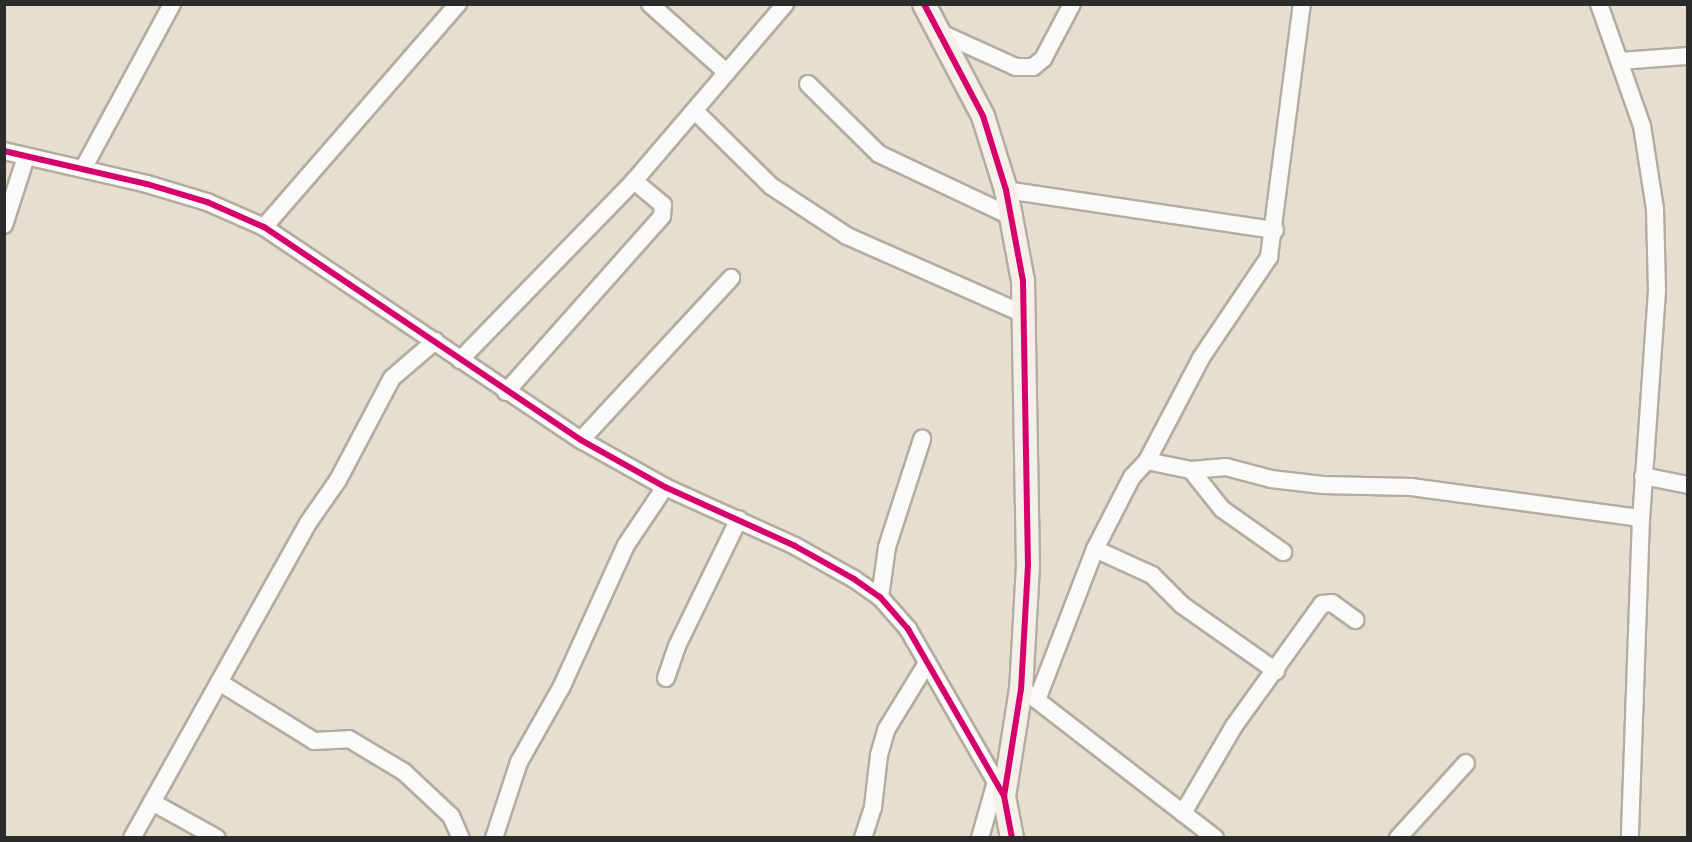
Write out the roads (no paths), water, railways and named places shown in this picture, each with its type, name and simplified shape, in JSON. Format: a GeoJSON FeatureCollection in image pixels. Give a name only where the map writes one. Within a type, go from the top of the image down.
{"type":"FeatureCollection","features":[{"type":"Feature","properties":{"kind":"street"},"geometry":{"type":"LineString","coordinates":[[84,167],[172,4]]}},
{"type":"Feature","properties":{"kind":"street"},"geometry":{"type":"LineString","coordinates":[[264,227],[458,4]]}},
{"type":"Feature","properties":{"kind":"street"},"geometry":{"type":"LineString","coordinates":[[650,4],[725,71]]}},
{"type":"Feature","properties":{"kind":"street"},"geometry":{"type":"LineString","coordinates":[[460,360],[634,182],[695,111],[725,71],[785,4]]}},
{"type":"Feature","properties":{"kind":"street"},"geometry":{"type":"LineString","coordinates":[[924,4],[943,34],[983,116],[1012,217],[1026,315],[1029,694]]}},
{"type":"Feature","properties":{"kind":"street"},"geometry":{"type":"LineString","coordinates":[[943,34],[1016,67],[1033,67],[1043,59],[1072,4]]}},
{"type":"Feature","properties":{"kind":"street"},"geometry":{"type":"LineString","coordinates":[[980,837],[1000,789],[1029,694],[1095,549],[1132,477],[1147,461],[1201,358],[1257,280],[1269,257],[1275,230],[1283,133],[1302,4]]}},
{"type":"Feature","properties":{"kind":"street"},"geometry":{"type":"LineString","coordinates":[[1599,4],[1621,61],[1642,126],[1655,209],[1657,291],[1643,476],[1630,837]]}},
{"type":"Feature","properties":{"kind":"street"},"geometry":{"type":"LineString","coordinates":[[1621,61],[1688,56]]}},
{"type":"Feature","properties":{"kind":"street"},"geometry":{"type":"LineString","coordinates":[[808,84],[879,154],[1012,217]]}},
{"type":"Feature","properties":{"kind":"street"},"geometry":{"type":"LineString","coordinates":[[695,111],[771,186],[847,236],[1026,315]]}},
{"type":"Feature","properties":{"kind":"street"},"geometry":{"type":"LineString","coordinates":[[6,147],[26,157],[84,167],[207,202],[264,227],[435,341],[506,392],[581,440],[665,487],[739,519],[825,562],[880,597],[908,629],[1000,789],[1012,837]]}},
{"type":"Feature","properties":{"kind":"street"},"geometry":{"type":"LineString","coordinates":[[4,225],[26,157]]}},
{"type":"Feature","properties":{"kind":"street"},"geometry":{"type":"LineString","coordinates":[[506,392],[662,216],[663,205],[634,182]]}},
{"type":"Feature","properties":{"kind":"street"},"geometry":{"type":"LineString","coordinates":[[1006,190],[1275,230]]}},
{"type":"Feature","properties":{"kind":"street"},"geometry":{"type":"LineString","coordinates":[[581,440],[731,278]]}},
{"type":"Feature","properties":{"kind":"street"},"geometry":{"type":"LineString","coordinates":[[132,837],[308,523],[338,480],[392,378],[435,341]]}},
{"type":"Feature","properties":{"kind":"street"},"geometry":{"type":"LineString","coordinates":[[880,597],[887,547],[922,439]]}},
{"type":"Feature","properties":{"kind":"street"},"geometry":{"type":"LineString","coordinates":[[1147,461],[1191,470],[1226,467],[1271,479],[1323,485],[1411,487],[1641,518]]}},
{"type":"Feature","properties":{"kind":"street"},"geometry":{"type":"LineString","coordinates":[[1191,470],[1222,509],[1283,552]]}},
{"type":"Feature","properties":{"kind":"street"},"geometry":{"type":"LineString","coordinates":[[1643,476],[1688,485]]}},
{"type":"Feature","properties":{"kind":"street"},"geometry":{"type":"LineString","coordinates":[[494,837],[519,762],[562,686],[626,545],[665,487]]}},
{"type":"Feature","properties":{"kind":"street"},"geometry":{"type":"LineString","coordinates":[[666,678],[677,646],[739,519]]}},
{"type":"Feature","properties":{"kind":"street"},"geometry":{"type":"LineString","coordinates":[[1095,549],[1152,575],[1182,605],[1276,671]]}},
{"type":"Feature","properties":{"kind":"street"},"geometry":{"type":"LineString","coordinates":[[1183,813],[1234,726],[1276,671],[1322,604],[1332,603],[1355,620]]}},
{"type":"Feature","properties":{"kind":"street"},"geometry":{"type":"LineString","coordinates":[[864,837],[873,807],[879,755],[886,730],[927,663]]}},
{"type":"Feature","properties":{"kind":"street"},"geometry":{"type":"LineString","coordinates":[[219,682],[314,741],[349,739],[404,772],[451,816],[461,837]]}},
{"type":"Feature","properties":{"kind":"street"},"geometry":{"type":"LineString","coordinates":[[1029,694],[1215,837]]}},
{"type":"Feature","properties":{"kind":"street"},"geometry":{"type":"LineString","coordinates":[[1398,837],[1466,763]]}},
{"type":"Feature","properties":{"kind":"street"},"geometry":{"type":"LineString","coordinates":[[152,802],[217,837]]}}]}
